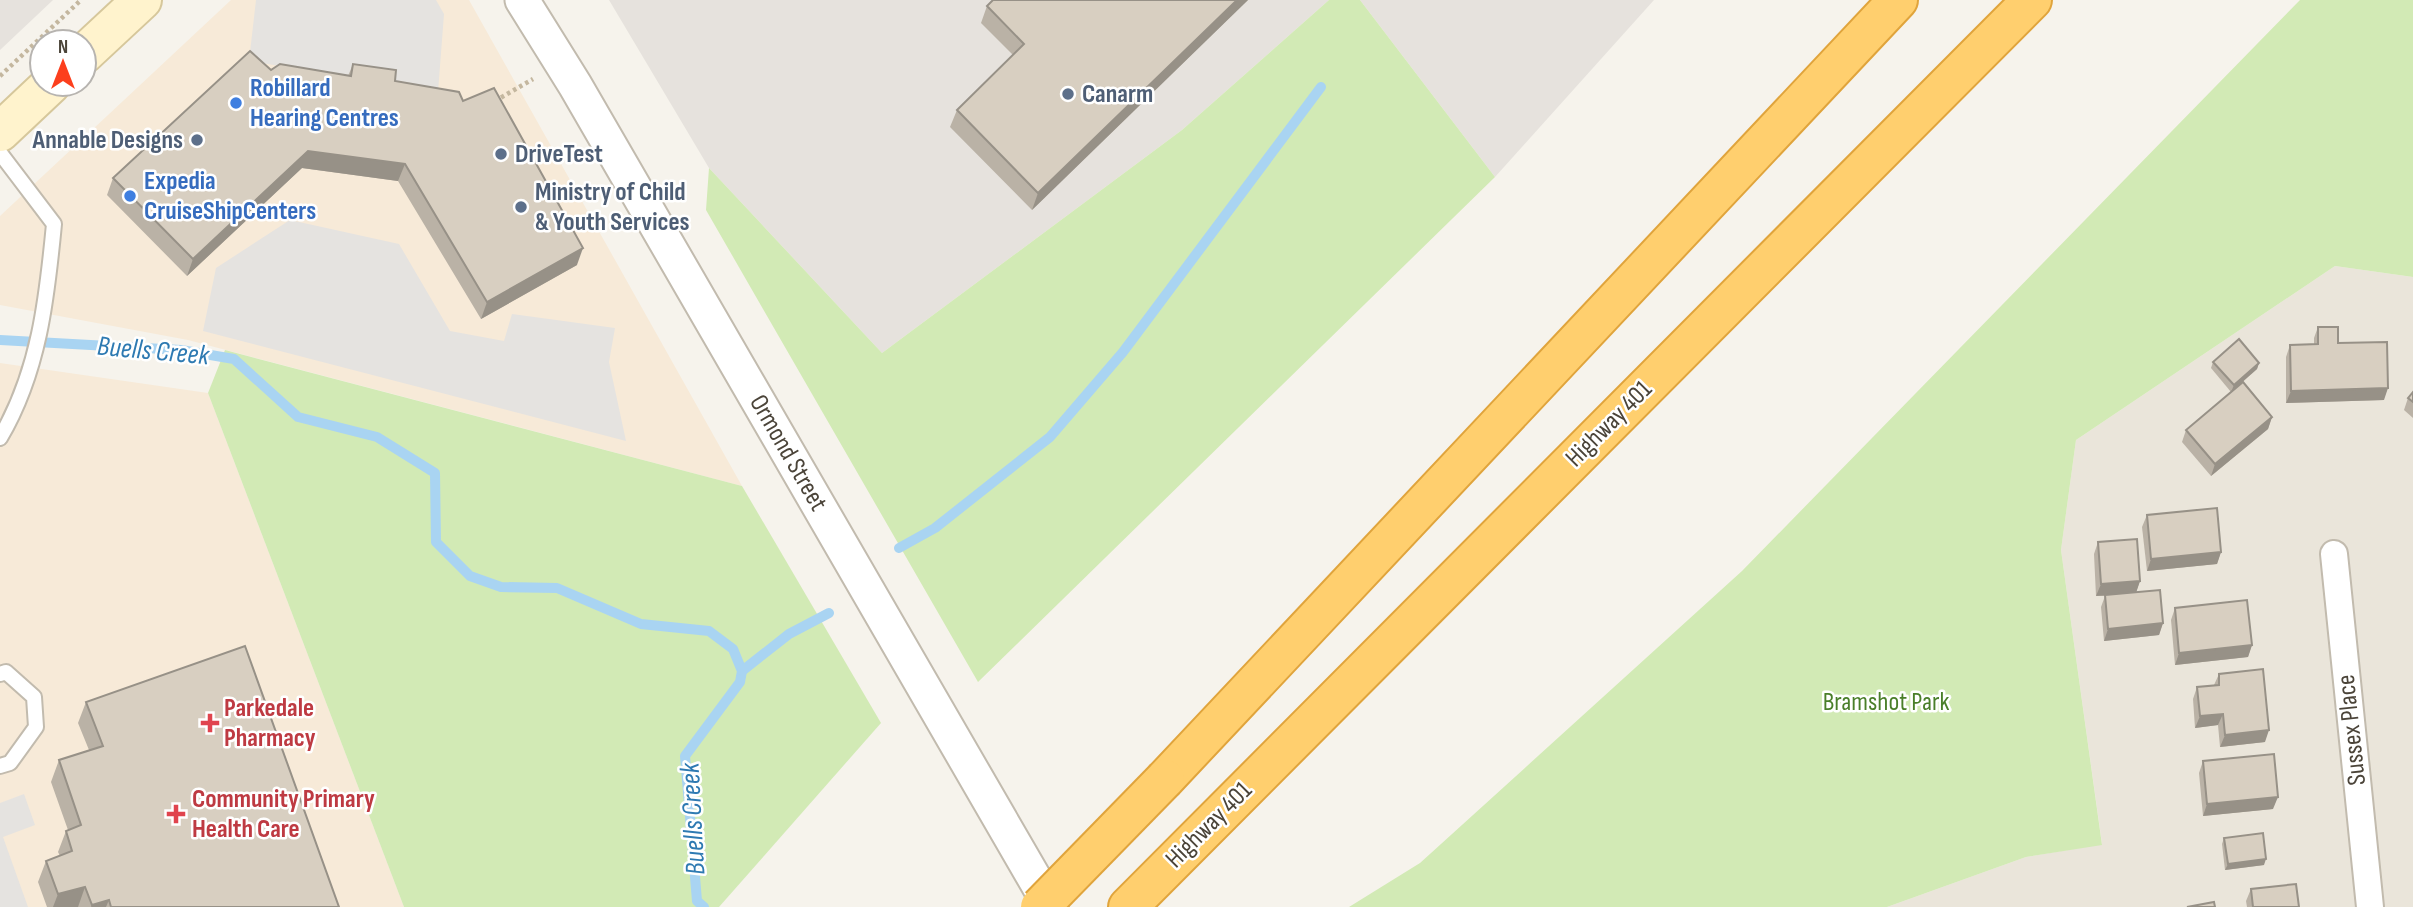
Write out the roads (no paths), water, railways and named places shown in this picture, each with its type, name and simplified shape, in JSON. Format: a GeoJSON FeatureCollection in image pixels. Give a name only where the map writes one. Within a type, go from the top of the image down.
{"type":"FeatureCollection","features":[{"type":"Feature","properties":{"kind":"highway"},"geometry":{"type":"LineString","coordinates":[[1040,907],[1165,779],[1898,0]]}},
{"type":"Feature","properties":{"kind":"highway","name":"Highway 401"},"geometry":{"type":"LineString","coordinates":[[1128,907],[2032,0]]}},
{"type":"Feature","properties":{"kind":"main road"},"geometry":{"type":"LineString","coordinates":[[98,41],[142,0]]}},
{"type":"Feature","properties":{"kind":"main road"},"geometry":{"type":"LineString","coordinates":[[0,132],[36,98]]}},
{"type":"Feature","properties":{"kind":"street","name":"Ormond Street"},"geometry":{"type":"LineString","coordinates":[[523,0],[575,85],[1051,907]]}},
{"type":"Feature","properties":{"kind":"street","name":"Sussex Place"},"geometry":{"type":"LineString","coordinates":[[2334,554],[2370,907]]}},
{"type":"Feature","properties":{"kind":"lane"},"geometry":{"type":"LineString","coordinates":[[0,153],[54,224],[49,282],[29,377],[0,438]]}},
{"type":"Feature","properties":{"kind":"lane"},"geometry":{"type":"LineString","coordinates":[[0,674],[6,672],[34,697],[36,727],[10,763],[0,766]]}},
{"type":"Feature","properties":{"kind":"waterway"},"geometry":{"type":"LineString","coordinates":[[899,548],[935,528],[1050,437],[1123,352],[1321,87]]}},
{"type":"Feature","properties":{"kind":"waterway","name":"Buells Creek"},"geometry":{"type":"LineString","coordinates":[[0,340],[181,350],[234,359],[298,417],[377,437],[435,473],[436,542],[470,576],[501,587],[557,588],[641,624],[709,631],[733,649],[742,671],[740,682],[685,756],[697,901],[704,907]]}},
{"type":"Feature","properties":{"kind":"waterway"},"geometry":{"type":"LineString","coordinates":[[742,671],[789,634],[829,613]]}},
{"type":"Feature","properties":{"kind":"place","name":"Canarm"},"geometry":{"type":"Point","coordinates":[1068,94]}},
{"type":"Feature","properties":{"kind":"place","name":"Robillard Hearing Centres"},"geometry":{"type":"Point","coordinates":[236,103]}},
{"type":"Feature","properties":{"kind":"place","name":"Annable Designs"},"geometry":{"type":"Point","coordinates":[197,140]}},
{"type":"Feature","properties":{"kind":"place","name":"DriveTest"},"geometry":{"type":"Point","coordinates":[501,154]}},
{"type":"Feature","properties":{"kind":"place","name":"Expedia CruiseShipCenters"},"geometry":{"type":"Point","coordinates":[130,196]}},
{"type":"Feature","properties":{"kind":"place","name":"Ministry of Child & Youth Services"},"geometry":{"type":"Point","coordinates":[521,207]}},
{"type":"Feature","properties":{"kind":"place","name":"Parkedale Pharmacy"},"geometry":{"type":"Point","coordinates":[210,723]}},
{"type":"Feature","properties":{"kind":"place","name":"Community Primary Health Care"},"geometry":{"type":"Point","coordinates":[176,814]}},
{"type":"Feature","properties":{"kind":"park label","name":"Bramshot Park"},"geometry":{"type":"Point","coordinates":[1886,702]}}]}
